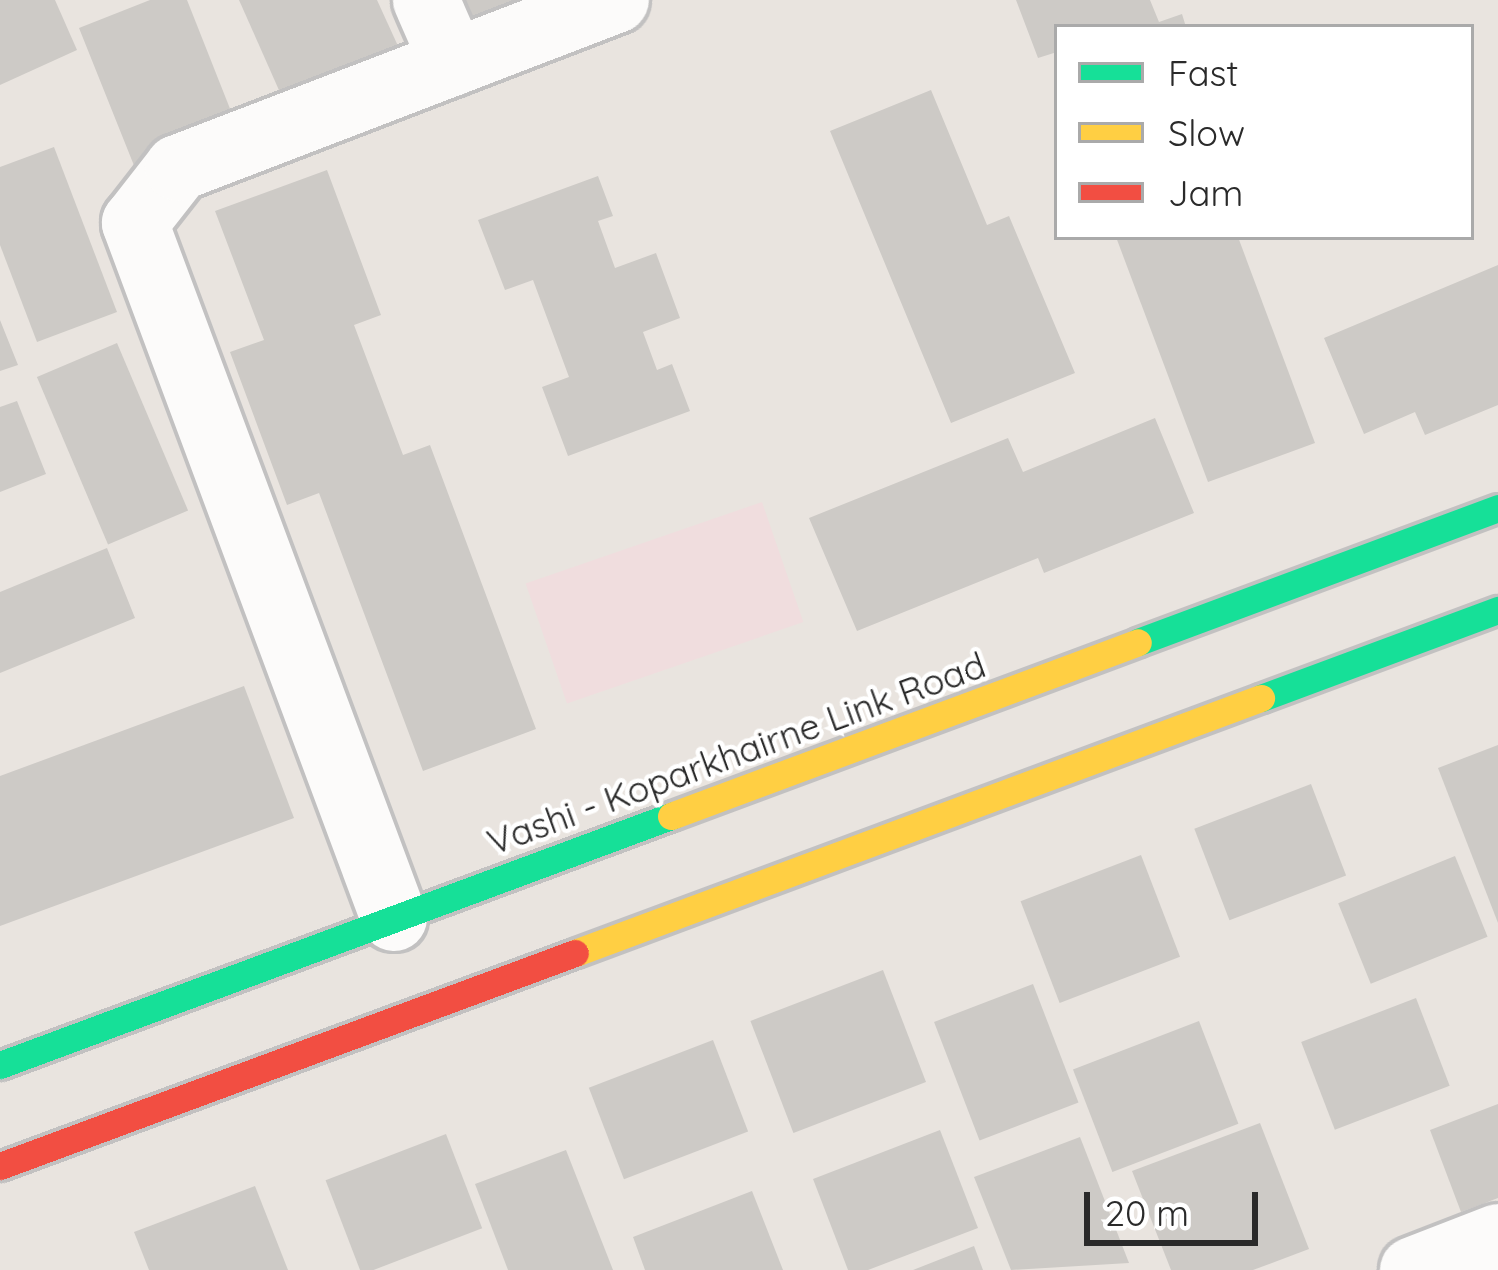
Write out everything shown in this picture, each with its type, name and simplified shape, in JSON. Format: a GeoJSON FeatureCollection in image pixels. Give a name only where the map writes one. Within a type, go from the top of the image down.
{"type":"FeatureCollection","features":[{"type":"Feature","properties":{"kind":"main road","name":"Vashi - Koparkhairne Link Road"},"geometry":{"type":"LineString","coordinates":[[0,1065],[1498,508]]}},
{"type":"Feature","properties":{"kind":"main road"},"geometry":{"type":"LineString","coordinates":[[0,1166],[1498,610]]}},
{"type":"Feature","properties":{"kind":"street"},"geometry":{"type":"LineString","coordinates":[[426,0],[453,62]]}},
{"type":"Feature","properties":{"kind":"street"},"geometry":{"type":"LineString","coordinates":[[394,918],[135,223],[178,168],[616,0]]}},
{"type":"Feature","properties":{"kind":"street"},"geometry":{"type":"LineString","coordinates":[[1413,1270],[1498,1237]]}},
{"type":"Feature","properties":{"kind":"shaded area"},"geometry":{"type":"Polygon","coordinates":[[[762,502],[803,622],[567,703],[526,583],[762,502]]]}},
{"type":"Feature","properties":{"kind":"building"},"geometry":{"type":"Polygon","coordinates":[[[0,0],[55,0],[77,50],[0,85],[0,0]]]}},
{"type":"Feature","properties":{"kind":"building"},"geometry":{"type":"Polygon","coordinates":[[[150,0],[187,0],[242,139],[139,178],[79,28],[150,0]]]}},
{"type":"Feature","properties":{"kind":"building"},"geometry":{"type":"Polygon","coordinates":[[[239,0],[377,0],[398,46],[282,97],[239,0]]]}},
{"type":"Feature","properties":{"kind":"building"},"geometry":{"type":"Polygon","coordinates":[[[461,0],[563,0],[476,36],[461,0]]]}},
{"type":"Feature","properties":{"kind":"building"},"geometry":{"type":"Polygon","coordinates":[[[1016,0],[1150,0],[1159,22],[1182,14],[1185,24],[1054,24],[1054,53],[1038,58],[1016,0]]]}},
{"type":"Feature","properties":{"kind":"building"},"geometry":{"type":"Polygon","coordinates":[[[931,90],[987,225],[1009,216],[1075,373],[951,423],[830,131],[931,90]]]}},
{"type":"Feature","properties":{"kind":"building"},"geometry":{"type":"Polygon","coordinates":[[[54,147],[117,312],[37,342],[0,245],[0,167],[54,147]]]}},
{"type":"Feature","properties":{"kind":"building"},"geometry":{"type":"Polygon","coordinates":[[[327,170],[381,315],[354,325],[403,455],[430,445],[536,729],[423,771],[319,493],[287,505],[230,352],[264,340],[215,211],[327,170]]]}},
{"type":"Feature","properties":{"kind":"building"},"geometry":{"type":"Polygon","coordinates":[[[598,176],[613,216],[598,221],[615,268],[656,253],[680,318],[643,332],[657,370],[672,364],[690,411],[568,456],[542,387],[569,377],[533,280],[505,290],[478,220],[598,176]]]}},
{"type":"Feature","properties":{"kind":"building"},"geometry":{"type":"Polygon","coordinates":[[[1117,240],[1239,240],[1315,443],[1208,482],[1117,240]]]}},
{"type":"Feature","properties":{"kind":"building"},"geometry":{"type":"Polygon","coordinates":[[[1498,265],[1498,405],[1425,435],[1415,412],[1364,434],[1324,338],[1498,265]]]}},
{"type":"Feature","properties":{"kind":"building"},"geometry":{"type":"Polygon","coordinates":[[[0,320],[18,365],[0,371],[0,320]]]}},
{"type":"Feature","properties":{"kind":"building"},"geometry":{"type":"Polygon","coordinates":[[[117,343],[188,511],[108,545],[37,377],[117,343]]]}},
{"type":"Feature","properties":{"kind":"building"},"geometry":{"type":"Polygon","coordinates":[[[17,401],[46,474],[0,492],[0,407],[17,401]]]}},
{"type":"Feature","properties":{"kind":"building"},"geometry":{"type":"Polygon","coordinates":[[[1155,418],[1194,513],[1044,573],[1038,558],[857,631],[809,518],[1008,438],[1023,472],[1155,418]]]}},
{"type":"Feature","properties":{"kind":"building"},"geometry":{"type":"Polygon","coordinates":[[[107,548],[135,618],[0,673],[0,592],[107,548]]]}},
{"type":"Feature","properties":{"kind":"building"},"geometry":{"type":"Polygon","coordinates":[[[244,686],[294,818],[0,926],[0,776],[244,686]]]}},
{"type":"Feature","properties":{"kind":"building"},"geometry":{"type":"Polygon","coordinates":[[[1498,745],[1498,923],[1438,768],[1498,745]]]}},
{"type":"Feature","properties":{"kind":"building"},"geometry":{"type":"Polygon","coordinates":[[[1311,784],[1346,875],[1229,920],[1194,829],[1311,784]]]}},
{"type":"Feature","properties":{"kind":"building"},"geometry":{"type":"Polygon","coordinates":[[[1141,855],[1180,957],[1060,1003],[1021,901],[1141,855]]]}},
{"type":"Feature","properties":{"kind":"building"},"geometry":{"type":"Polygon","coordinates":[[[1455,856],[1488,937],[1371,984],[1338,903],[1455,856]]]}},
{"type":"Feature","properties":{"kind":"building"},"geometry":{"type":"Polygon","coordinates":[[[883,970],[926,1082],[793,1133],[750,1021],[883,970]]]}},
{"type":"Feature","properties":{"kind":"building"},"geometry":{"type":"Polygon","coordinates":[[[1033,984],[1079,1103],[980,1141],[934,1022],[1033,984]]]}},
{"type":"Feature","properties":{"kind":"building"},"geometry":{"type":"Polygon","coordinates":[[[1416,998],[1450,1086],[1335,1130],[1301,1042],[1416,998]]]}},
{"type":"Feature","properties":{"kind":"building"},"geometry":{"type":"Polygon","coordinates":[[[1199,1021],[1238,1124],[1112,1172],[1073,1069],[1199,1021]]]}},
{"type":"Feature","properties":{"kind":"building"},"geometry":{"type":"Polygon","coordinates":[[[713,1040],[748,1131],[624,1179],[589,1088],[713,1040]]]}},
{"type":"Feature","properties":{"kind":"building"},"geometry":{"type":"Polygon","coordinates":[[[1498,1104],[1498,1198],[1461,1212],[1430,1130],[1498,1104]]]}},
{"type":"Feature","properties":{"kind":"building"},"geometry":{"type":"Polygon","coordinates":[[[1260,1123],[1309,1249],[1253,1270],[1171,1270],[1132,1171],[1260,1123]]]}},
{"type":"Feature","properties":{"kind":"building"},"geometry":{"type":"Polygon","coordinates":[[[940,1130],[978,1228],[868,1270],[848,1270],[813,1179],[940,1130]]]}},
{"type":"Feature","properties":{"kind":"building"},"geometry":{"type":"Polygon","coordinates":[[[446,1134],[482,1228],[374,1270],[360,1270],[326,1180],[446,1134]]]}},
{"type":"Feature","properties":{"kind":"building"},"geometry":{"type":"Polygon","coordinates":[[[1080,1137],[1129,1263],[1011,1270],[974,1177],[1080,1137]]]}},
{"type":"Feature","properties":{"kind":"building"},"geometry":{"type":"Polygon","coordinates":[[[566,1150],[613,1270],[508,1270],[475,1184],[566,1150]]]}},
{"type":"Feature","properties":{"kind":"building"},"geometry":{"type":"Polygon","coordinates":[[[255,1186],[288,1270],[149,1270],[134,1232],[255,1186]]]}},
{"type":"Feature","properties":{"kind":"building"},"geometry":{"type":"Polygon","coordinates":[[[752,1191],[783,1270],[645,1270],[633,1237],[752,1191]]]}},
{"type":"Feature","properties":{"kind":"building"},"geometry":{"type":"Polygon","coordinates":[[[974,1246],[983,1270],[913,1270],[974,1246]]]}},
{"type":"Feature","properties":{"kind":"traffic: fast"},"geometry":{"type":"LineString","coordinates":[[1138,642],[1498,508]]}},
{"type":"Feature","properties":{"kind":"traffic: fast"},"geometry":{"type":"LineString","coordinates":[[1261,698],[1498,610]]}},
{"type":"Feature","properties":{"kind":"traffic: fast"},"geometry":{"type":"LineString","coordinates":[[0,1065],[671,816]]}},
{"type":"Feature","properties":{"kind":"traffic: slow"},"geometry":{"type":"LineString","coordinates":[[671,816],[1138,642]]}},
{"type":"Feature","properties":{"kind":"traffic: slow"},"geometry":{"type":"LineString","coordinates":[[575,953],[1261,698]]}},
{"type":"Feature","properties":{"kind":"traffic: jam"},"geometry":{"type":"LineString","coordinates":[[0,1166],[575,953]]}}]}
